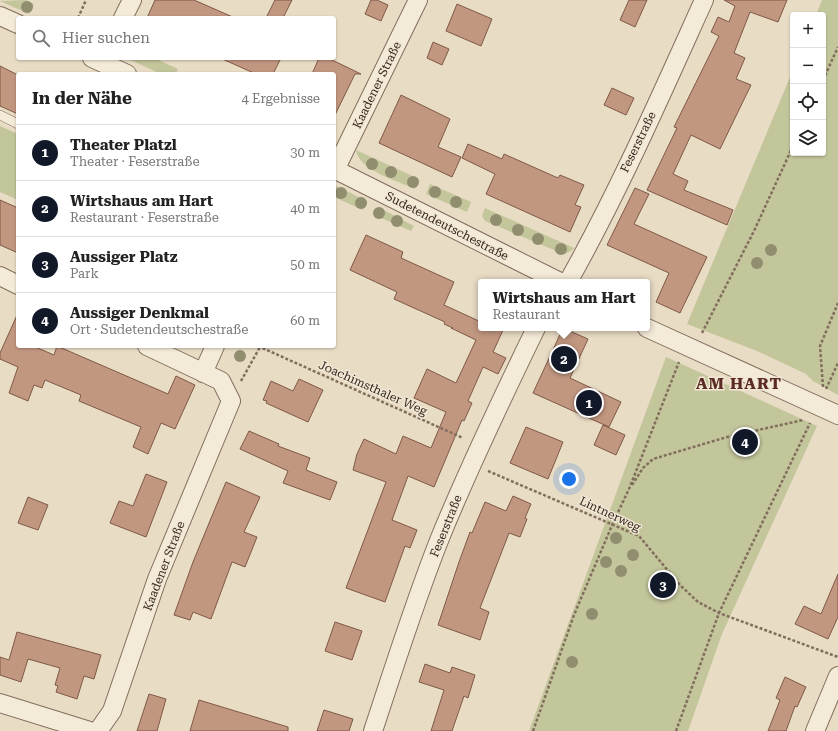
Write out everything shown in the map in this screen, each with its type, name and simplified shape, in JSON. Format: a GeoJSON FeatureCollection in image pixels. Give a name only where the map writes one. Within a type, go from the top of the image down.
{"type":"FeatureCollection","features":[{"type":"Feature","properties":{"kind":"street"},"geometry":{"type":"LineString","coordinates":[[124,16],[132,0]]}},
{"type":"Feature","properties":{"kind":"street","name":"Kaadener Straße"},"geometry":{"type":"LineString","coordinates":[[336,168],[418,0]]}},
{"type":"Feature","properties":{"kind":"street","name":"Feserstraße"},"geometry":{"type":"LineString","coordinates":[[570,279],[587,249],[649,120],[704,0]]}},
{"type":"Feature","properties":{"kind":"street"},"geometry":{"type":"LineString","coordinates":[[0,16],[16,23]]}},
{"type":"Feature","properties":{"kind":"street"},"geometry":{"type":"LineString","coordinates":[[99,60],[123,72]]}},
{"type":"Feature","properties":{"kind":"street","name":"Sudetendeutschestraße"},"geometry":{"type":"LineString","coordinates":[[336,170],[554,279]]}},
{"type":"Feature","properties":{"kind":"street"},"geometry":{"type":"LineString","coordinates":[[650,329],[838,415]]}},
{"type":"Feature","properties":{"kind":"street","name":"Feserstraße"},"geometry":{"type":"LineString","coordinates":[[373,731],[442,534],[480,446],[535,331]]}},
{"type":"Feature","properties":{"kind":"street"},"geometry":{"type":"LineString","coordinates":[[151,348],[221,381],[231,401]]}},
{"type":"Feature","properties":{"kind":"street"},"geometry":{"type":"LineString","coordinates":[[203,372],[214,348]]}},
{"type":"Feature","properties":{"kind":"street","name":"Kaadener Straße"},"geometry":{"type":"LineString","coordinates":[[98,731],[112,711],[157,579],[231,401]]}},
{"type":"Feature","properties":{"kind":"street"},"geometry":{"type":"LineString","coordinates":[[815,731],[834,699],[838,676]]}},
{"type":"Feature","properties":{"kind":"street"},"geometry":{"type":"LineString","coordinates":[[0,703],[90,731]]}},
{"type":"Feature","properties":{"kind":"lane"},"geometry":{"type":"LineString","coordinates":[[0,115],[16,123]]}},
{"type":"Feature","properties":{"kind":"path"},"geometry":{"type":"LineString","coordinates":[[79,16],[86,0]]}},
{"type":"Feature","properties":{"kind":"path"},"geometry":{"type":"LineString","coordinates":[[826,73],[838,47]]}},
{"type":"Feature","properties":{"kind":"path"},"geometry":{"type":"LineString","coordinates":[[533,731],[574,614],[612,523],[629,489],[678,363],[692,349],[708,323],[754,231],[790,153]]}},
{"type":"Feature","properties":{"kind":"path"},"geometry":{"type":"LineString","coordinates":[[838,303],[820,346],[824,394],[838,363]]}},
{"type":"Feature","properties":{"kind":"path"},"geometry":{"type":"LineString","coordinates":[[231,401],[258,348]]}},
{"type":"Feature","properties":{"kind":"path","name":"Joachimsthaler Weg"},"geometry":{"type":"LineString","coordinates":[[263,348],[480,446]]}},
{"type":"Feature","properties":{"kind":"path"},"geometry":{"type":"LineString","coordinates":[[629,489],[643,468],[653,459],[727,437],[812,419],[719,613],[676,731]]}},
{"type":"Feature","properties":{"kind":"path","name":"Lintnerweg"},"geometry":{"type":"LineString","coordinates":[[472,464],[612,523],[639,536],[680,586],[698,602],[719,613],[838,657]]}},
{"type":"Feature","properties":{"kind":"green space"},"geometry":{"type":"Polygon","coordinates":[[[26,0],[34,4],[29,14],[0,1],[26,0]]]}},
{"type":"Feature","properties":{"kind":"green space"},"geometry":{"type":"Polygon","coordinates":[[[822,0],[838,0],[838,395],[813,381],[806,374],[757,351],[687,324],[790,77],[790,156],[826,156],[826,12],[817,12],[822,0]]]}},
{"type":"Feature","properties":{"kind":"green space"},"geometry":{"type":"Polygon","coordinates":[[[130,60],[158,60],[178,69],[177,72],[157,72],[130,60]]]}},
{"type":"Feature","properties":{"kind":"green space"},"geometry":{"type":"Polygon","coordinates":[[[0,126],[16,133],[16,199],[0,192],[0,126]]]}},
{"type":"Feature","properties":{"kind":"green space"},"geometry":{"type":"Polygon","coordinates":[[[356,150],[419,179],[415,189],[371,169],[358,157],[356,150]]]}},
{"type":"Feature","properties":{"kind":"green space"},"geometry":{"type":"Polygon","coordinates":[[[430,184],[471,202],[467,212],[426,194],[430,184]]]}},
{"type":"Feature","properties":{"kind":"green space"},"geometry":{"type":"Polygon","coordinates":[[[336,186],[367,201],[363,210],[336,198],[336,186]]]}},
{"type":"Feature","properties":{"kind":"green space"},"geometry":{"type":"Polygon","coordinates":[[[380,208],[414,226],[411,231],[374,215],[376,209],[380,208]]]}},
{"type":"Feature","properties":{"kind":"green space"},"geometry":{"type":"Polygon","coordinates":[[[485,208],[574,248],[570,252],[555,252],[554,250],[485,221],[482,216],[485,208]]]}},
{"type":"Feature","properties":{"kind":"green space"},"geometry":{"type":"Polygon","coordinates":[[[666,357],[817,426],[722,634],[688,731],[529,731],[666,357]]]}},
{"type":"Feature","properties":{"kind":"building"},"geometry":{"type":"Polygon","coordinates":[[[155,0],[194,0],[230,16],[148,16],[155,0]]]}},
{"type":"Feature","properties":{"kind":"building"},"geometry":{"type":"Polygon","coordinates":[[[275,0],[292,0],[284,16],[267,16],[275,0]]]}},
{"type":"Feature","properties":{"kind":"building"},"geometry":{"type":"Polygon","coordinates":[[[371,0],[377,0],[388,5],[381,21],[365,14],[371,0]]]}},
{"type":"Feature","properties":{"kind":"building"},"geometry":{"type":"Polygon","coordinates":[[[629,0],[647,0],[635,27],[620,20],[629,0]]]}},
{"type":"Feature","properties":{"kind":"building"},"geometry":{"type":"Polygon","coordinates":[[[724,0],[787,0],[778,22],[750,12],[734,53],[745,58],[736,79],[751,85],[720,149],[691,135],[673,174],[688,181],[684,190],[733,210],[727,225],[647,190],[677,128],[674,127],[719,36],[711,32],[718,17],[729,22],[735,6],[724,0]]]}},
{"type":"Feature","properties":{"kind":"building"},"geometry":{"type":"Polygon","coordinates":[[[457,4],[492,19],[481,46],[446,31],[457,4]]]}},
{"type":"Feature","properties":{"kind":"building"},"geometry":{"type":"Polygon","coordinates":[[[433,42],[449,49],[442,65],[427,58],[433,42]]]}},
{"type":"Feature","properties":{"kind":"building"},"geometry":{"type":"Polygon","coordinates":[[[224,60],[280,60],[274,72],[252,72],[224,60]]]}},
{"type":"Feature","properties":{"kind":"building"},"geometry":{"type":"Polygon","coordinates":[[[318,60],[332,60],[361,74],[355,74],[336,113],[336,72],[313,72],[318,60]]]}},
{"type":"Feature","properties":{"kind":"building"},"geometry":{"type":"Polygon","coordinates":[[[0,66],[16,74],[16,113],[0,106],[0,66]]]}},
{"type":"Feature","properties":{"kind":"building"},"geometry":{"type":"Polygon","coordinates":[[[612,88],[634,98],[626,115],[604,105],[612,88]]]}},
{"type":"Feature","properties":{"kind":"building"},"geometry":{"type":"Polygon","coordinates":[[[401,95],[450,119],[438,147],[461,157],[452,177],[379,143],[401,95]]]}},
{"type":"Feature","properties":{"kind":"building"},"geometry":{"type":"Polygon","coordinates":[[[468,144],[502,159],[504,154],[558,178],[560,175],[584,185],[575,205],[581,207],[570,232],[486,194],[495,174],[462,158],[468,144]]]}},
{"type":"Feature","properties":{"kind":"building"},"geometry":{"type":"Polygon","coordinates":[[[635,188],[649,194],[634,224],[707,257],[680,313],[656,302],[669,273],[607,245],[635,188]]]}},
{"type":"Feature","properties":{"kind":"building"},"geometry":{"type":"Polygon","coordinates":[[[0,200],[16,207],[16,252],[0,245],[0,200]]]}},
{"type":"Feature","properties":{"kind":"building"},"geometry":{"type":"Polygon","coordinates":[[[366,235],[403,252],[401,258],[454,282],[444,305],[478,321],[478,331],[503,331],[493,352],[506,358],[498,374],[483,367],[468,401],[472,403],[464,421],[462,420],[434,487],[408,476],[392,520],[417,530],[410,548],[405,546],[385,602],[346,588],[386,482],[353,470],[357,454],[364,439],[396,454],[403,436],[431,448],[446,412],[414,398],[427,369],[456,383],[476,340],[444,324],[445,322],[394,299],[397,292],[350,270],[366,235]]]}},
{"type":"Feature","properties":{"kind":"building"},"geometry":{"type":"Polygon","coordinates":[[[16,317],[16,348],[38,348],[54,355],[56,348],[62,348],[168,394],[176,376],[195,385],[175,429],[161,423],[148,454],[133,447],[141,427],[79,401],[81,395],[45,380],[42,388],[34,385],[28,401],[9,393],[18,367],[0,359],[0,353],[16,317]]]}},
{"type":"Feature","properties":{"kind":"building"},"geometry":{"type":"Polygon","coordinates":[[[562,331],[570,331],[588,339],[570,378],[621,402],[609,427],[533,393],[562,331]]]}},
{"type":"Feature","properties":{"kind":"building"},"geometry":{"type":"Polygon","coordinates":[[[299,379],[323,390],[308,422],[266,403],[267,401],[263,400],[271,381],[293,391],[299,379]]]}},
{"type":"Feature","properties":{"kind":"building"},"geometry":{"type":"Polygon","coordinates":[[[603,425],[625,435],[616,455],[594,445],[603,425]]]}},
{"type":"Feature","properties":{"kind":"building"},"geometry":{"type":"Polygon","coordinates":[[[526,427],[563,442],[548,479],[510,463],[526,427]]]}},
{"type":"Feature","properties":{"kind":"building"},"geometry":{"type":"Polygon","coordinates":[[[249,431],[279,444],[278,446],[310,458],[306,470],[337,482],[330,500],[283,483],[288,471],[240,449],[249,431]]]}},
{"type":"Feature","properties":{"kind":"building"},"geometry":{"type":"Polygon","coordinates":[[[146,474],[167,482],[146,537],[110,523],[119,501],[133,506],[146,474]]]}},
{"type":"Feature","properties":{"kind":"building"},"geometry":{"type":"Polygon","coordinates":[[[226,482],[260,497],[244,532],[257,537],[245,567],[232,562],[211,619],[193,612],[190,620],[174,615],[193,562],[226,482]]]}},
{"type":"Feature","properties":{"kind":"building"},"geometry":{"type":"Polygon","coordinates":[[[513,496],[531,504],[525,518],[527,519],[520,537],[509,533],[480,608],[489,612],[480,640],[438,625],[470,532],[472,533],[485,502],[506,511],[513,496]]]}},
{"type":"Feature","properties":{"kind":"building"},"geometry":{"type":"Polygon","coordinates":[[[28,497],[48,505],[38,530],[18,523],[28,497]]]}},
{"type":"Feature","properties":{"kind":"building"},"geometry":{"type":"Polygon","coordinates":[[[838,574],[838,617],[828,639],[795,624],[804,606],[821,614],[838,574]]]}},
{"type":"Feature","properties":{"kind":"building"},"geometry":{"type":"Polygon","coordinates":[[[335,622],[362,631],[352,660],[325,651],[335,622]]]}},
{"type":"Feature","properties":{"kind":"building"},"geometry":{"type":"Polygon","coordinates":[[[17,632],[101,655],[94,679],[84,676],[77,699],[56,692],[58,686],[55,685],[60,668],[28,659],[21,682],[0,675],[0,657],[9,660],[17,632]]]}},
{"type":"Feature","properties":{"kind":"building"},"geometry":{"type":"Polygon","coordinates":[[[425,664],[450,673],[452,667],[475,675],[468,698],[464,696],[452,731],[431,731],[444,690],[419,682],[425,664]]]}},
{"type":"Feature","properties":{"kind":"building"},"geometry":{"type":"Polygon","coordinates":[[[785,677],[806,687],[797,707],[795,706],[786,731],[768,731],[780,700],[776,698],[785,677]]]}},
{"type":"Feature","properties":{"kind":"building"},"geometry":{"type":"Polygon","coordinates":[[[149,694],[166,699],[157,731],[137,731],[149,694]]]}},
{"type":"Feature","properties":{"kind":"building"},"geometry":{"type":"Polygon","coordinates":[[[199,700],[288,727],[288,731],[190,731],[199,700]]]}},
{"type":"Feature","properties":{"kind":"building"},"geometry":{"type":"Polygon","coordinates":[[[324,710],[353,719],[349,731],[317,731],[324,710]]]}},
{"type":"Feature","properties":{"kind":"place","name":"Wirtshaus am Hart"},"geometry":{"type":"Point","coordinates":[564,359]}},
{"type":"Feature","properties":{"kind":"place","name":"Theater Platzl"},"geometry":{"type":"Point","coordinates":[589,403]}},
{"type":"Feature","properties":{"kind":"place","name":"Aussiger Denkmal"},"geometry":{"type":"Point","coordinates":[745,442]}},
{"type":"Feature","properties":{"kind":"place","name":"Aussiger Platz"},"geometry":{"type":"Point","coordinates":[663,585]}},
{"type":"Feature","properties":{"kind":"district","name":"AM HART"},"geometry":{"type":"Point","coordinates":[739,383]}}]}
